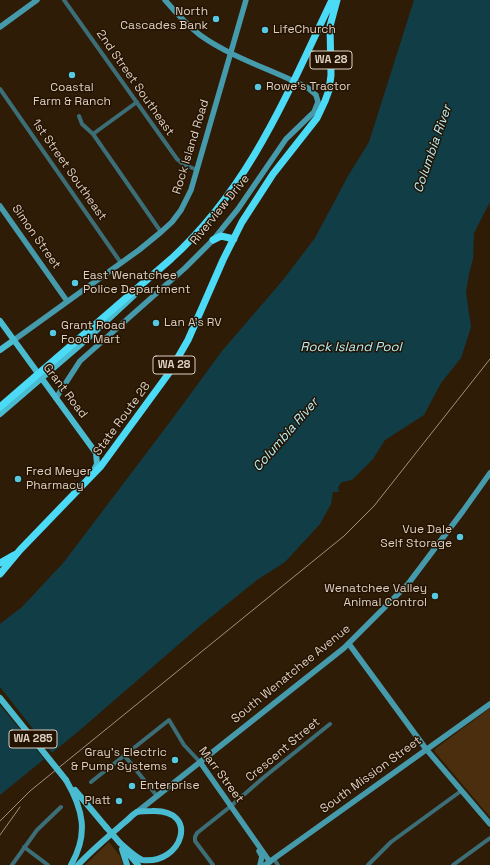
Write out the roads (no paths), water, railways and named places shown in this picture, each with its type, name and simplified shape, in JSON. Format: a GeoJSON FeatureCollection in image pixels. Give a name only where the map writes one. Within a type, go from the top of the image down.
{"type":"FeatureCollection","features":[{"type":"Feature","properties":{"kind":"highway"},"geometry":{"type":"LineString","coordinates":[[0,407],[40,376],[171,259],[204,226],[236,184],[273,124],[332,0]]}},
{"type":"Feature","properties":{"kind":"highway","name":"WA 28"},"geometry":{"type":"LineString","coordinates":[[318,118],[326,101],[330,87],[330,29],[332,15],[337,0]]}},
{"type":"Feature","properties":{"kind":"highway"},"geometry":{"type":"LineString","coordinates":[[318,102],[318,118]]}},
{"type":"Feature","properties":{"kind":"highway","name":"State Route 28"},"geometry":{"type":"LineString","coordinates":[[0,574],[20,550],[101,466],[169,373],[188,340],[223,260],[249,211],[273,174],[318,118]]}},
{"type":"Feature","properties":{"kind":"highway"},"geometry":{"type":"LineString","coordinates":[[222,229],[222,233],[225,236]]}},
{"type":"Feature","properties":{"kind":"highway"},"geometry":{"type":"LineString","coordinates":[[213,240],[219,236],[234,239]]}},
{"type":"Feature","properties":{"kind":"highway"},"geometry":{"type":"LineString","coordinates":[[0,563],[20,550]]}},
{"type":"Feature","properties":{"kind":"main road"},"geometry":{"type":"LineString","coordinates":[[0,27],[37,0]]}},
{"type":"Feature","properties":{"kind":"main road"},"geometry":{"type":"LineString","coordinates":[[166,0],[179,16],[207,40],[312,91],[317,97],[318,102]]}},
{"type":"Feature","properties":{"kind":"main road","name":"Rock Island Road"},"geometry":{"type":"LineString","coordinates":[[14,340],[121,263],[161,232],[172,222],[181,210],[191,190],[244,1]]}},
{"type":"Feature","properties":{"kind":"main road","name":"Riverview Drive"},"geometry":{"type":"LineString","coordinates":[[56,398],[64,387],[72,371],[80,361],[185,268],[213,240],[294,130],[314,112],[318,102]]}},
{"type":"Feature","properties":{"kind":"main road","name":"Simon Street"},"geometry":{"type":"LineString","coordinates":[[0,206],[68,301]]}},
{"type":"Feature","properties":{"kind":"main road","name":"Grant Road"},"geometry":{"type":"LineString","coordinates":[[0,321],[96,453],[98,459],[97,464],[90,477]]}},
{"type":"Feature","properties":{"kind":"main road"},"geometry":{"type":"LineString","coordinates":[[0,350],[14,340]]}},
{"type":"Feature","properties":{"kind":"main road"},"geometry":{"type":"LineString","coordinates":[[0,414],[40,376]]}},
{"type":"Feature","properties":{"kind":"main road","name":"South Wenatchee Avenue"},"geometry":{"type":"LineString","coordinates":[[78,865],[102,841],[137,812],[349,644],[408,584],[490,473]]}},
{"type":"Feature","properties":{"kind":"main road"},"geometry":{"type":"LineString","coordinates":[[349,644],[426,749],[490,824]]}},
{"type":"Feature","properties":{"kind":"main road","name":"WA 285"},"geometry":{"type":"LineString","coordinates":[[0,698],[66,780],[138,865]]}},
{"type":"Feature","properties":{"kind":"main road","name":"South Mission Street"},"geometry":{"type":"LineString","coordinates":[[270,862],[490,704]]}},
{"type":"Feature","properties":{"kind":"main road","name":"Marr Street"},"geometry":{"type":"LineString","coordinates":[[200,762],[270,862]]}},
{"type":"Feature","properties":{"kind":"main road"},"geometry":{"type":"LineString","coordinates":[[66,780],[77,798],[82,815],[82,831],[79,846],[71,865]]}},
{"type":"Feature","properties":{"kind":"main road"},"geometry":{"type":"LineString","coordinates":[[120,843],[142,860],[156,863],[167,861],[178,852],[181,846],[181,832],[173,817],[162,811],[137,812]]}},
{"type":"Feature","properties":{"kind":"main road","name":"Marr Street"},"geometry":{"type":"LineString","coordinates":[[256,842],[255,845],[262,856],[260,865]]}},
{"type":"Feature","properties":{"kind":"main road"},"geometry":{"type":"LineString","coordinates":[[120,843],[127,865]]}},
{"type":"Feature","properties":{"kind":"street","name":"2nd Street Southeast"},"geometry":{"type":"LineString","coordinates":[[64,0],[177,159],[183,164],[197,170]]}},
{"type":"Feature","properties":{"kind":"street","name":"1st Street Southeast"},"geometry":{"type":"LineString","coordinates":[[0,89],[121,263]]}},
{"type":"Feature","properties":{"kind":"street"},"geometry":{"type":"LineString","coordinates":[[93,134],[136,102]]}},
{"type":"Feature","properties":{"kind":"street"},"geometry":{"type":"LineString","coordinates":[[79,116],[82,124],[93,134],[161,232]]}},
{"type":"Feature","properties":{"kind":"street","name":"Marr Street"},"geometry":{"type":"LineString","coordinates":[[124,755],[169,720],[184,745],[200,762]]}},
{"type":"Feature","properties":{"kind":"street","name":"Crescent Street"},"geometry":{"type":"LineString","coordinates":[[213,865],[198,846],[195,839],[197,833],[330,724]]}},
{"type":"Feature","properties":{"kind":"street"},"geometry":{"type":"LineString","coordinates":[[91,782],[124,755],[157,796]]}},
{"type":"Feature","properties":{"kind":"street"},"geometry":{"type":"LineString","coordinates":[[368,865],[390,842],[461,791]]}},
{"type":"Feature","properties":{"kind":"street"},"geometry":{"type":"LineString","coordinates":[[12,865],[42,824],[60,807]]}},
{"type":"Feature","properties":{"kind":"street"},"geometry":{"type":"LineString","coordinates":[[453,865],[490,838]]}},
{"type":"Feature","properties":{"kind":"street"},"geometry":{"type":"LineString","coordinates":[[24,847],[48,865]]}},
{"type":"Feature","properties":{"kind":"street","name":"Marr Street"},"geometry":{"type":"LineString","coordinates":[[270,862],[278,865]]}},
{"type":"Feature","properties":{"kind":"water","name":"Rock Island Pool"},"geometry":{"type":"Polygon","coordinates":[[[414,0],[490,0],[490,202],[474,233],[473,259],[466,292],[471,327],[461,358],[441,383],[424,415],[385,440],[373,459],[352,480],[342,482],[338,487],[339,492],[333,492],[331,504],[320,524],[285,562],[257,580],[201,625],[80,730],[0,795],[0,624],[22,607],[64,562],[222,351],[283,280],[315,238],[348,176],[369,142],[414,0]]]}},
{"type":"Feature","properties":{"kind":"railway"},"geometry":{"type":"LineString","coordinates":[[0,821],[30,791],[344,536],[374,506],[490,359]]}},
{"type":"Feature","properties":{"kind":"railway"},"geometry":{"type":"LineString","coordinates":[[0,835],[20,807]]}},
{"type":"Feature","properties":{"kind":"place","name":"North Cascades Bank"},"geometry":{"type":"Point","coordinates":[216,19]}},
{"type":"Feature","properties":{"kind":"place","name":"LifeChurch"},"geometry":{"type":"Point","coordinates":[265,30]}},
{"type":"Feature","properties":{"kind":"place","name":"Coastal Farm & Ranch"},"geometry":{"type":"Point","coordinates":[72,75]}},
{"type":"Feature","properties":{"kind":"place","name":"Rowe's Tractor"},"geometry":{"type":"Point","coordinates":[258,87]}},
{"type":"Feature","properties":{"kind":"place","name":"East Wenatchee Police Department"},"geometry":{"type":"Point","coordinates":[75,283]}},
{"type":"Feature","properties":{"kind":"place","name":"Lan A's RV"},"geometry":{"type":"Point","coordinates":[156,323]}},
{"type":"Feature","properties":{"kind":"place","name":"Grant Road Food Mart"},"geometry":{"type":"Point","coordinates":[53,333]}},
{"type":"Feature","properties":{"kind":"place","name":"Fred Meyer Pharmacy"},"geometry":{"type":"Point","coordinates":[18,479]}},
{"type":"Feature","properties":{"kind":"place","name":"Vue Dale Self Storage"},"geometry":{"type":"Point","coordinates":[460,537]}},
{"type":"Feature","properties":{"kind":"place","name":"Wenatchee Valley Animal Control"},"geometry":{"type":"Point","coordinates":[435,596]}},
{"type":"Feature","properties":{"kind":"place","name":"Gray's Electric & Pump Systems"},"geometry":{"type":"Point","coordinates":[175,760]}},
{"type":"Feature","properties":{"kind":"place","name":"Enterprise"},"geometry":{"type":"Point","coordinates":[132,786]}},
{"type":"Feature","properties":{"kind":"place","name":"Platt"},"geometry":{"type":"Point","coordinates":[119,801]}},
{"type":"Feature","properties":{"kind":"water label","name":"Columbia River"},"geometry":{"type":"Point","coordinates":[433,149]}},
{"type":"Feature","properties":{"kind":"water label","name":"Columbia River"},"geometry":{"type":"Point","coordinates":[286,435]}}]}
